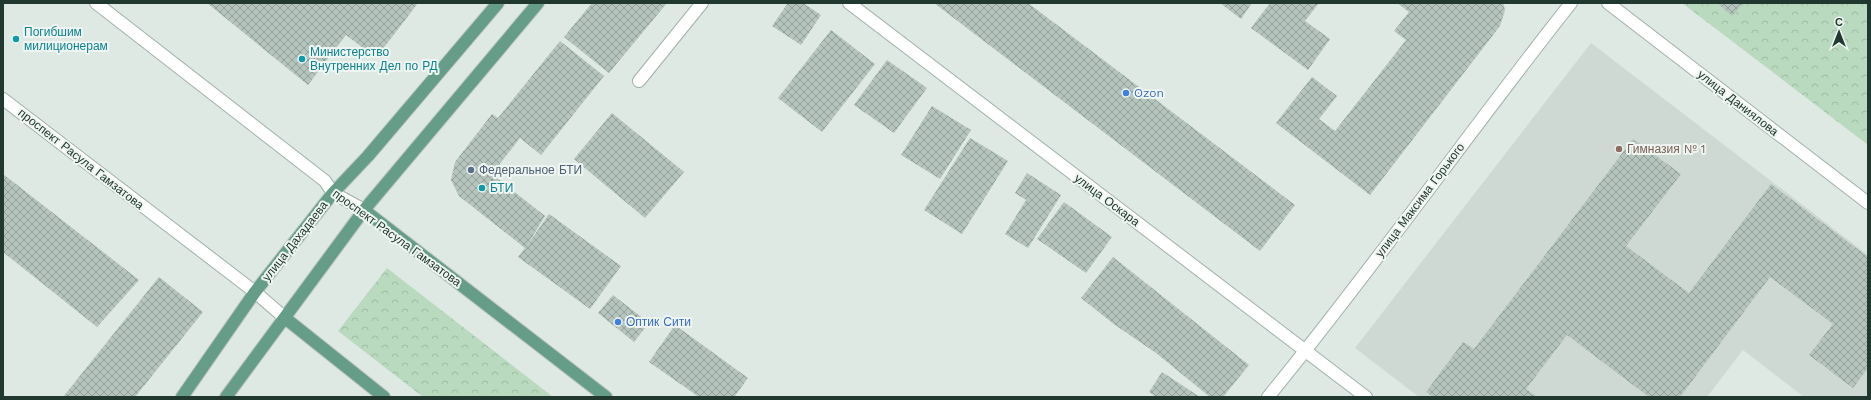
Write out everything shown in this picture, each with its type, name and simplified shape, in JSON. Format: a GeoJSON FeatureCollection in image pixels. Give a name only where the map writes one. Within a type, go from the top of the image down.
{"type":"FeatureCollection","features":[{"type":"Feature","properties":{"kind":"main road","name":"улица Дахадаева"},"geometry":{"type":"LineString","coordinates":[[182,397],[255,292],[333,193],[368,156],[498,3]]}},
{"type":"Feature","properties":{"kind":"main road"},"geometry":{"type":"LineString","coordinates":[[226,397],[364,210],[538,3]]}},
{"type":"Feature","properties":{"kind":"main road","name":"проспект Расула Гамзатова"},"geometry":{"type":"LineString","coordinates":[[364,210],[606,397]]}},
{"type":"Feature","properties":{"kind":"main road","name":"проспект Расула Гамзатова"},"geometry":{"type":"LineString","coordinates":[[285,318],[384,397]]}},
{"type":"Feature","properties":{"kind":"street","name":"проспект Расула Гамзатова"},"geometry":{"type":"LineString","coordinates":[[96,3],[325,181],[333,193],[364,210]]}},
{"type":"Feature","properties":{"kind":"street"},"geometry":{"type":"LineString","coordinates":[[639,81],[702,3]]}},
{"type":"Feature","properties":{"kind":"street","name":"улица Оскара"},"geometry":{"type":"LineString","coordinates":[[849,3],[1366,397]]}},
{"type":"Feature","properties":{"kind":"street","name":"улица Максима Горького"},"geometry":{"type":"LineString","coordinates":[[1268,397],[1306,351],[1518,70],[1571,3]]}},
{"type":"Feature","properties":{"kind":"street","name":"улица Даниялова"},"geometry":{"type":"LineString","coordinates":[[1608,3],[1868,203]]}},
{"type":"Feature","properties":{"kind":"street","name":"проспект Расула Гамзатова"},"geometry":{"type":"LineString","coordinates":[[3,99],[255,292],[285,318]]}},
{"type":"Feature","properties":{"kind":"shaded area","name":"Гимназия № 1"},"geometry":{"type":"Polygon","coordinates":[[[1591,43],[1868,255],[1868,397],[1804,397],[1743,350],[1707,397],[1621,397],[1619,395],[1617,397],[1419,397],[1355,348],[1591,43]]]}},
{"type":"Feature","properties":{"kind":"green space"},"geometry":{"type":"Polygon","coordinates":[[[1682,3],[1868,3],[1868,145],[1682,3]]]}},
{"type":"Feature","properties":{"kind":"green space"},"geometry":{"type":"Polygon","coordinates":[[[387,268],[553,397],[423,397],[338,331],[387,268]]]}},
{"type":"Feature","properties":{"kind":"building","name":"Министерство Внутренних Дел по РД"},"geometry":{"type":"Polygon","coordinates":[[[207,3],[418,3],[376,58],[346,35],[308,85],[207,3]]]}},
{"type":"Feature","properties":{"kind":"building"},"geometry":{"type":"Polygon","coordinates":[[[592,3],[667,3],[609,73],[564,37],[592,3]]]}},
{"type":"Feature","properties":{"kind":"building"},"geometry":{"type":"Polygon","coordinates":[[[788,3],[803,3],[821,15],[801,45],[772,26],[788,3]]]}},
{"type":"Feature","properties":{"kind":"building"},"geometry":{"type":"Polygon","coordinates":[[[934,3],[1028,3],[1295,205],[1260,251],[934,3]]]}},
{"type":"Feature","properties":{"kind":"building"},"geometry":{"type":"Polygon","coordinates":[[[1220,3],[1252,3],[1241,19],[1220,3]]]}},
{"type":"Feature","properties":{"kind":"building"},"geometry":{"type":"Polygon","coordinates":[[[1270,3],[1319,3],[1305,21],[1330,39],[1308,70],[1251,28],[1270,3]]]}},
{"type":"Feature","properties":{"kind":"building"},"geometry":{"type":"Polygon","coordinates":[[[1397,3],[1503,3],[1505,10],[1500,26],[1370,195],[1276,123],[1312,77],[1337,96],[1319,119],[1335,131],[1406,40],[1394,31],[1409,12],[1397,3]]]}},
{"type":"Feature","properties":{"kind":"building"},"geometry":{"type":"Polygon","coordinates":[[[1717,3],[1743,3],[1732,16],[1717,3]]]}},
{"type":"Feature","properties":{"kind":"building"},"geometry":{"type":"Polygon","coordinates":[[[831,30],[875,64],[822,132],[778,98],[831,30]]]}},
{"type":"Feature","properties":{"kind":"building"},"geometry":{"type":"Polygon","coordinates":[[[560,41],[604,76],[541,155],[520,138],[492,174],[545,216],[526,247],[549,214],[621,266],[590,309],[518,257],[525,248],[459,196],[451,180],[455,162],[492,114],[498,118],[560,41]]]}},
{"type":"Feature","properties":{"kind":"building"},"geometry":{"type":"Polygon","coordinates":[[[887,60],[927,88],[894,133],[854,105],[887,60]]]}},
{"type":"Feature","properties":{"kind":"building"},"geometry":{"type":"Polygon","coordinates":[[[932,106],[971,130],[940,179],[901,155],[932,106]]]}},
{"type":"Feature","properties":{"kind":"building"},"geometry":{"type":"Polygon","coordinates":[[[612,113],[684,172],[645,218],[574,159],[612,113]]]}},
{"type":"Feature","properties":{"kind":"building"},"geometry":{"type":"Polygon","coordinates":[[[970,138],[1008,161],[962,234],[924,210],[970,138]]]}},
{"type":"Feature","properties":{"kind":"building"},"geometry":{"type":"Polygon","coordinates":[[[1633,139],[1681,174],[1626,246],[1689,293],[1771,184],[1868,257],[1868,368],[1853,388],[1809,355],[1833,324],[1770,277],[1680,397],[1649,397],[1567,335],[1526,389],[1537,397],[1433,397],[1426,392],[1463,342],[1474,349],[1633,139]]]}},
{"type":"Feature","properties":{"kind":"building"},"geometry":{"type":"Polygon","coordinates":[[[1027,173],[1061,195],[1028,248],[1005,234],[1026,200],[1015,193],[1027,173]]]}},
{"type":"Feature","properties":{"kind":"building"},"geometry":{"type":"Polygon","coordinates":[[[3,174],[139,280],[97,327],[3,252],[3,174]]]}},
{"type":"Feature","properties":{"kind":"building"},"geometry":{"type":"Polygon","coordinates":[[[1064,202],[1112,237],[1086,273],[1037,239],[1064,202]]]}},
{"type":"Feature","properties":{"kind":"building"},"geometry":{"type":"Polygon","coordinates":[[[1113,257],[1249,365],[1223,397],[1210,397],[1156,353],[1115,325],[1081,298],[1113,257]]]}},
{"type":"Feature","properties":{"kind":"building"},"geometry":{"type":"Polygon","coordinates":[[[159,277],[203,312],[135,397],[63,397],[159,277]]]}},
{"type":"Feature","properties":{"kind":"building"},"geometry":{"type":"Polygon","coordinates":[[[613,295],[649,323],[634,342],[598,313],[613,295]]]}},
{"type":"Feature","properties":{"kind":"building"},"geometry":{"type":"Polygon","coordinates":[[[675,325],[748,378],[734,397],[699,397],[649,362],[675,325]]]}},
{"type":"Feature","properties":{"kind":"building"},"geometry":{"type":"Polygon","coordinates":[[[1162,372],[1200,397],[1156,397],[1149,392],[1162,372]]]}},
{"type":"Feature","properties":{"kind":"place","name":"Погибшим милиционерам"},"geometry":{"type":"Point","coordinates":[16,39]}},
{"type":"Feature","properties":{"kind":"place","name":"Министерство Внутренних Дел по РД"},"geometry":{"type":"Point","coordinates":[302,59]}},
{"type":"Feature","properties":{"kind":"place","name":"Ozon"},"geometry":{"type":"Point","coordinates":[1126,93]}},
{"type":"Feature","properties":{"kind":"place","name":"Гимназия № 1"},"geometry":{"type":"Point","coordinates":[1619,149]}},
{"type":"Feature","properties":{"kind":"place","name":"Федеральное БТИ"},"geometry":{"type":"Point","coordinates":[471,170]}},
{"type":"Feature","properties":{"kind":"place","name":"БТИ"},"geometry":{"type":"Point","coordinates":[482,188]}},
{"type":"Feature","properties":{"kind":"place","name":"Оптик Сити"},"geometry":{"type":"Point","coordinates":[618,322]}}]}
